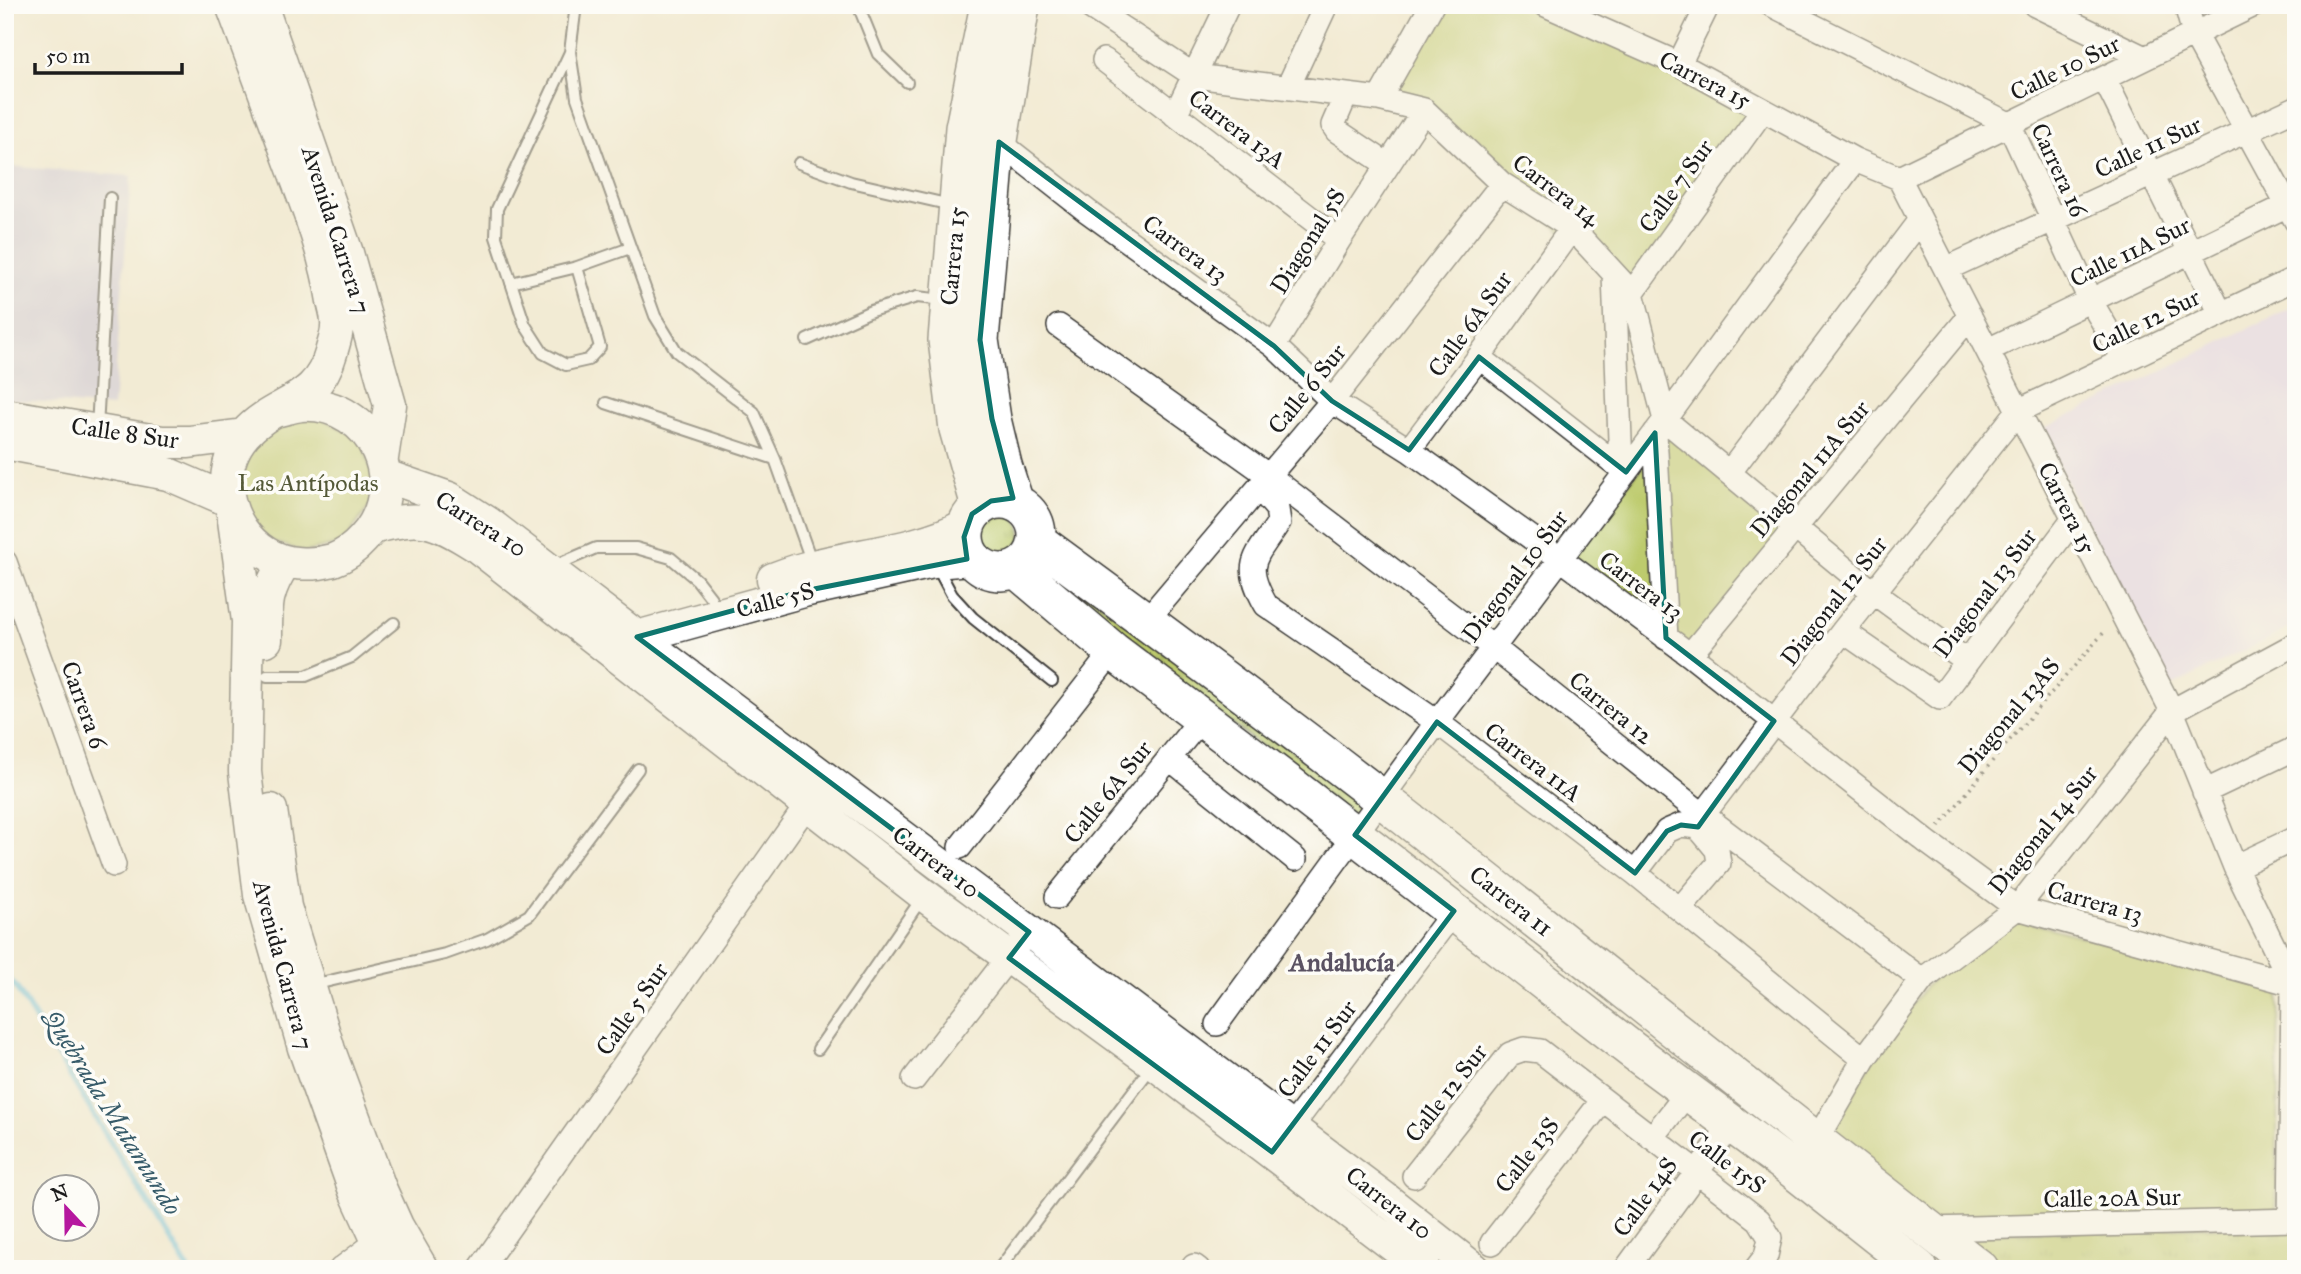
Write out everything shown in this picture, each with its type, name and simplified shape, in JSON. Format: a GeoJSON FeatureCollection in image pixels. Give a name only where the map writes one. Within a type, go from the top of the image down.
{"type":"FeatureCollection","features":[{"type":"Feature","properties":{"kind":"main road","name":"Avenida Carrera 7"},"geometry":{"type":"LineString","coordinates":[[232,5],[321,242],[338,328],[327,368],[308,393],[275,411]]}},
{"type":"Feature","properties":{"kind":"main road","name":"Avenida Carrera 7"},"geometry":{"type":"LineString","coordinates":[[261,5],[347,253],[390,405],[384,467]]}},
{"type":"Feature","properties":{"kind":"main road","name":"Carrera 15"},"geometry":{"type":"LineString","coordinates":[[983,523],[958,429],[947,340],[964,128],[989,5]]}},
{"type":"Feature","properties":{"kind":"main road","name":"Carrera 15"},"geometry":{"type":"LineString","coordinates":[[983,523],[1003,465],[992,419],[980,340],[995,165],[1021,5]]}},
{"type":"Feature","properties":{"kind":"main road"},"geometry":{"type":"LineString","coordinates":[[301,405],[326,408],[350,418],[369,435],[384,467],[382,510],[373,528],[356,547],[335,559],[310,564],[285,562],[258,548],[244,535],[231,509],[227,477],[233,454],[244,435],[275,411],[301,405]]}},
{"type":"Feature","properties":{"kind":"main road","name":"Calle 8 Sur"},"geometry":{"type":"LineString","coordinates":[[5,415],[162,442],[189,442],[244,435]]}},
{"type":"Feature","properties":{"kind":"main road","name":"Calle 8 Sur"},"geometry":{"type":"LineString","coordinates":[[5,443],[168,474],[231,509]]}},
{"type":"Feature","properties":{"kind":"main road","name":"Carrera 10"},"geometry":{"type":"LineString","coordinates":[[384,467],[449,498],[488,523],[549,568],[591,618]]}},
{"type":"Feature","properties":{"kind":"main road","name":"Avenida Carrera 7"},"geometry":{"type":"LineString","coordinates":[[231,509],[248,621],[245,772],[261,895],[304,1048],[355,1191],[394,1269]]}},
{"type":"Feature","properties":{"kind":"main road"},"geometry":{"type":"LineString","coordinates":[[1025,509],[1037,529],[1027,555],[1005,572],[982,567],[983,523],[1025,509]]}},
{"type":"Feature","properties":{"kind":"main road","name":"Carrera 10"},"geometry":{"type":"LineString","coordinates":[[373,528],[404,519],[443,525],[591,618],[808,805],[1009,958],[1154,1063],[1282,1140],[1474,1269]]}},
{"type":"Feature","properties":{"kind":"main road","name":"Calle 5S"},"geometry":{"type":"LineString","coordinates":[[591,618],[649,617],[711,597],[817,577],[934,562],[983,523]]}},
{"type":"Feature","properties":{"kind":"main road","name":"Calle 5S"},"geometry":{"type":"LineString","coordinates":[[591,618],[616,638],[637,638],[983,523]]}},
{"type":"Feature","properties":{"kind":"main road","name":"Carrera 11"},"geometry":{"type":"LineString","coordinates":[[1027,555],[1146,621],[1382,799],[1806,1157],[1911,1266]]}},
{"type":"Feature","properties":{"kind":"main road","name":"Carrera 11"},"geometry":{"type":"LineString","coordinates":[[1027,555],[1113,651],[1688,1092],[1732,1124],[1806,1157],[1929,1229],[1980,1269]]}},
{"type":"Feature","properties":{"kind":"main road","name":"Avenida Carrera 7"},"geometry":{"type":"LineString","coordinates":[[285,562],[272,582],[266,603],[267,782],[285,907],[329,1050],[380,1188],[397,1226],[422,1269]]}},
{"type":"Feature","properties":{"kind":"main road","name":"Carrera 10"},"geometry":{"type":"LineString","coordinates":[[637,638],[1029,932],[1282,1140],[1424,1269]]}},
{"type":"Feature","properties":{"kind":"street","name":"Carrera 14"},"geometry":{"type":"LineString","coordinates":[[1087,5],[1195,76],[1379,99],[1424,110],[1502,184],[1572,228],[1632,293],[1660,426],[1666,638]]}},
{"type":"Feature","properties":{"kind":"street"},"geometry":{"type":"LineString","coordinates":[[1175,115],[1228,5]]}},
{"type":"Feature","properties":{"kind":"street"},"geometry":{"type":"LineString","coordinates":[[1288,88],[1326,5]]}},
{"type":"Feature","properties":{"kind":"street"},"geometry":{"type":"LineString","coordinates":[[1379,99],[1432,5]]}},
{"type":"Feature","properties":{"kind":"street","name":"Carrera 15"},"geometry":{"type":"LineString","coordinates":[[1546,5],[1591,14],[1855,160],[1899,178],[2172,711],[2235,867],[2295,986],[2293,1220]]}},
{"type":"Feature","properties":{"kind":"street"},"geometry":{"type":"LineString","coordinates":[[1679,64],[1708,5]]}},
{"type":"Feature","properties":{"kind":"street","name":"Carrera 16"},"geometry":{"type":"LineString","coordinates":[[1772,5],[2009,124],[2090,300],[2125,360]]}},
{"type":"Feature","properties":{"kind":"street"},"geometry":{"type":"LineString","coordinates":[[2035,5],[2145,58]]}},
{"type":"Feature","properties":{"kind":"street"},"geometry":{"type":"LineString","coordinates":[[2186,5],[2194,34],[2293,209]]}},
{"type":"Feature","properties":{"kind":"street","name":"Calle 10 Sur"},"geometry":{"type":"LineString","coordinates":[[1899,178],[2253,5]]}},
{"type":"Feature","properties":{"kind":"street","name":"Carrera 13A"},"geometry":{"type":"LineString","coordinates":[[1104,60],[1339,240]]}},
{"type":"Feature","properties":{"kind":"street"},"geometry":{"type":"LineString","coordinates":[[2104,78],[2221,314]]}},
{"type":"Feature","properties":{"kind":"street"},"geometry":{"type":"LineString","coordinates":[[1346,95],[1333,125],[1337,131],[1388,165],[1424,110]]}},
{"type":"Feature","properties":{"kind":"street","name":"Calle 11 Sur"},"geometry":{"type":"LineString","coordinates":[[1946,269],[2296,108]]}},
{"type":"Feature","properties":{"kind":"street","name":"Calle 7 Sur"},"geometry":{"type":"LineString","coordinates":[[1632,293],[1763,110]]}},
{"type":"Feature","properties":{"kind":"street","name":"Carrera 13"},"geometry":{"type":"LineString","coordinates":[[999,142],[1087,211],[1274,346],[1332,401],[1409,450],[1561,559],[1690,655],[1927,842],[2017,908],[2295,986]]}},
{"type":"Feature","properties":{"kind":"street","name":"Diagonal 10 Sur"},"geometry":{"type":"LineString","coordinates":[[1217,1024],[1437,722],[1561,559],[1623,470],[1660,426],[1855,160]]}},
{"type":"Feature","properties":{"kind":"street","name":"Diagonal 5S"},"geometry":{"type":"LineString","coordinates":[[1274,346],[1388,165]]}},
{"type":"Feature","properties":{"kind":"street","name":"Calle 6 Sur"},"geometry":{"type":"LineString","coordinates":[[1146,621],[1332,401],[1502,184]]}},
{"type":"Feature","properties":{"kind":"street","name":"Calle 11A Sur"},"geometry":{"type":"LineString","coordinates":[[1988,350],[2190,252],[2293,209]]}},
{"type":"Feature","properties":{"kind":"street"},"geometry":{"type":"LineString","coordinates":[[1730,473],[1920,220]]}},
{"type":"Feature","properties":{"kind":"street","name":"Calle 6A Sur"},"geometry":{"type":"LineString","coordinates":[[1409,450],[1572,228]]}},
{"type":"Feature","properties":{"kind":"street"},"geometry":{"type":"LineString","coordinates":[[1614,274],[1623,470]]}},
{"type":"Feature","properties":{"kind":"street","name":"Calle 12 Sur"},"geometry":{"type":"LineString","coordinates":[[2018,411],[2296,278]]}},
{"type":"Feature","properties":{"kind":"street","name":"Diagonal 11A Sur"},"geometry":{"type":"LineString","coordinates":[[1690,655],[1970,316]]}},
{"type":"Feature","properties":{"kind":"street","name":"Carrera 12"},"geometry":{"type":"LineString","coordinates":[[1059,326],[1264,482],[1494,648],[1700,821],[1922,980]]}},
{"type":"Feature","properties":{"kind":"street"},"geometry":{"type":"LineString","coordinates":[[1479,356],[1623,470]]}},
{"type":"Feature","properties":{"kind":"street","name":"Diagonal 12 Sur"},"geometry":{"type":"LineString","coordinates":[[1700,821],[1873,592],[2018,411]]}},
{"type":"Feature","properties":{"kind":"street"},"geometry":{"type":"LineString","coordinates":[[1660,426],[1730,473],[1873,592],[1967,661]]}},
{"type":"Feature","properties":{"kind":"street","name":"Carrera 11A"},"geometry":{"type":"LineString","coordinates":[[1264,482],[1277,509],[1279,522],[1253,562],[1253,583],[1266,605],[1437,722],[1635,873],[1864,1059]]}},
{"type":"Feature","properties":{"kind":"street","name":"Diagonal 13 Sur"},"geometry":{"type":"LineString","coordinates":[[1843,631],[1940,698],[2073,520]]}},
{"type":"Feature","properties":{"kind":"street","name":"Carrera 6"},"geometry":{"type":"LineString","coordinates":[[5,562],[12,600],[114,865]]}},
{"type":"Feature","properties":{"kind":"street"},"geometry":{"type":"LineString","coordinates":[[2172,711],[2296,644]]}},
{"type":"Feature","properties":{"kind":"street"},"geometry":{"type":"LineString","coordinates":[[960,847],[1113,651]]}},
{"type":"Feature","properties":{"kind":"street","name":"Diagonal 14 Sur"},"geometry":{"type":"LineString","coordinates":[[1806,1157],[1864,1059],[1922,980],[2017,908],[2172,711]]}},
{"type":"Feature","properties":{"kind":"street","name":"Calle 6A Sur"},"geometry":{"type":"LineString","coordinates":[[1057,897],[1201,719]]}},
{"type":"Feature","properties":{"kind":"street"},"geometry":{"type":"LineString","coordinates":[[2204,792],[2296,748]]}},
{"type":"Feature","properties":{"kind":"street"},"geometry":{"type":"LineString","coordinates":[[1169,758],[1295,859]]}},
{"type":"Feature","properties":{"kind":"street","name":"Calle 5 Sur"},"geometry":{"type":"LineString","coordinates":[[480,1269],[826,778]]}},
{"type":"Feature","properties":{"kind":"street"},"geometry":{"type":"LineString","coordinates":[[1635,873],[1667,831],[1700,821],[1717,850],[1719,863],[1680,909]]}},
{"type":"Feature","properties":{"kind":"street"},"geometry":{"type":"LineString","coordinates":[[2235,867],[2296,838]]}},
{"type":"Feature","properties":{"kind":"street","name":"Calle 11 Sur"},"geometry":{"type":"LineString","coordinates":[[1282,1140],[1454,911]]}},
{"type":"Feature","properties":{"kind":"street"},"geometry":{"type":"LineString","coordinates":[[914,1079],[1029,932]]}},
{"type":"Feature","properties":{"kind":"street","name":"Calle 12 Sur"},"geometry":{"type":"LineString","coordinates":[[1414,1176],[1510,1054],[1524,1049]]}},
{"type":"Feature","properties":{"kind":"street","name":"Calle 15S"},"geometry":{"type":"LineString","coordinates":[[1524,1049],[1540,1051],[1759,1220],[1770,1238],[1766,1256],[1756,1269]]}},
{"type":"Feature","properties":{"kind":"street","name":"Calle 15S"},"geometry":{"type":"LineString","coordinates":[[1652,1138],[1688,1092]]}},
{"type":"Feature","properties":{"kind":"street","name":"Calle 13S"},"geometry":{"type":"LineString","coordinates":[[1492,1243],[1603,1100]]}},
{"type":"Feature","properties":{"kind":"street","name":"Calle 14S"},"geometry":{"type":"LineString","coordinates":[[1626,1269],[1732,1124]]}},
{"type":"Feature","properties":{"kind":"street","name":"Calle 20A Sur"},"geometry":{"type":"LineString","coordinates":[[1929,1229],[2293,1220]]}},
{"type":"Feature","properties":{"kind":"street"},"geometry":{"type":"LineString","coordinates":[[341,1269],[378,1241]]}},
{"type":"Feature","properties":{"kind":"lane"},"geometry":{"type":"LineString","coordinates":[[576,5],[570,52],[577,98],[654,316],[677,352],[754,412],[775,459],[817,577]]}},
{"type":"Feature","properties":{"kind":"lane"},"geometry":{"type":"LineString","coordinates":[[858,5],[878,54],[907,82]]}},
{"type":"Feature","properties":{"kind":"lane"},"geometry":{"type":"LineString","coordinates":[[570,52],[497,209],[496,237],[525,325],[543,353],[566,365],[587,360],[600,347],[577,267]]}},
{"type":"Feature","properties":{"kind":"lane"},"geometry":{"type":"LineString","coordinates":[[799,163],[851,182],[957,206]]}},
{"type":"Feature","properties":{"kind":"lane"},"geometry":{"type":"LineString","coordinates":[[97,431],[110,198]]}},
{"type":"Feature","properties":{"kind":"lane"},"geometry":{"type":"LineString","coordinates":[[511,283],[577,267],[630,248]]}},
{"type":"Feature","properties":{"kind":"lane"},"geometry":{"type":"LineString","coordinates":[[807,340],[871,311],[917,298],[949,301]]}},
{"type":"Feature","properties":{"kind":"lane"},"geometry":{"type":"LineString","coordinates":[[606,403],[775,459]]}},
{"type":"Feature","properties":{"kind":"lane"},"geometry":{"type":"LineString","coordinates":[[549,568],[596,548],[636,548],[671,558],[697,580],[711,597]]}},
{"type":"Feature","properties":{"kind":"lane"},"geometry":{"type":"LineString","coordinates":[[934,562],[952,595],[973,618],[1052,681]]}},
{"type":"Feature","properties":{"kind":"lane"},"geometry":{"type":"LineString","coordinates":[[267,676],[306,676],[352,657],[394,623]]}},
{"type":"Feature","properties":{"kind":"lane"},"geometry":{"type":"LineString","coordinates":[[309,986],[444,954],[487,939],[529,915],[638,769]]}},
{"type":"Feature","properties":{"kind":"lane"},"geometry":{"type":"LineString","coordinates":[[818,1049],[924,895]]}},
{"type":"Feature","properties":{"kind":"lane"},"geometry":{"type":"LineString","coordinates":[[999,1269],[1154,1063]]}},
{"type":"Feature","properties":{"kind":"path","name":"Diagonal 13AS"},"geometry":{"type":"LineString","coordinates":[[1927,842],[2003,748],[2120,614]]}},
{"type":"Feature","properties":{"kind":"highlighted area"},"geometry":{"type":"Polygon","coordinates":[[[999,142],[1274,346],[1332,401],[1409,450],[1479,357],[1626,472],[1655,433],[1666,638],[1774,721],[1698,827],[1681,825],[1667,831],[1635,873],[1437,722],[1355,835],[1454,911],[1272,1152],[1009,958],[1029,932],[637,637],[804,591],[967,559],[964,537],[972,514],[991,501],[1013,498],[992,419],[980,340],[999,142]]]}},
{"type":"Feature","properties":{"kind":"shaded area"},"geometry":{"type":"Polygon","coordinates":[[[5,166],[131,176],[113,407],[5,399],[5,166]]]}},
{"type":"Feature","properties":{"kind":"shaded area"},"geometry":{"type":"Polygon","coordinates":[[[2296,305],[2296,625],[2168,688],[2041,430],[2296,305]]]}},
{"type":"Feature","properties":{"kind":"green space"},"geometry":{"type":"Polygon","coordinates":[[[1432,5],[1546,5],[1763,110],[1632,293],[1424,111],[1379,99],[1432,5]]]}},
{"type":"Feature","properties":{"kind":"green space","name":"Las Antípodas"},"geometry":{"type":"Polygon","coordinates":[[[311,413],[362,439],[377,495],[343,543],[305,552],[268,540],[243,509],[239,470],[257,435],[311,413]]]}},
{"type":"Feature","properties":{"kind":"green space"},"geometry":{"type":"Polygon","coordinates":[[[1668,434],[1786,528],[1690,645],[1568,559],[1668,434]]]}},
{"type":"Feature","properties":{"kind":"green space"},"geometry":{"type":"Polygon","coordinates":[[[1001,514],[1015,520],[1021,534],[1015,548],[1001,554],[987,548],[981,534],[987,520],[1001,514]]]}},
{"type":"Feature","properties":{"kind":"green space"},"geometry":{"type":"Polygon","coordinates":[[[1040,557],[1364,806],[1355,818],[1036,573],[1040,557]]]}},
{"type":"Feature","properties":{"kind":"green space"},"geometry":{"type":"Polygon","coordinates":[[[2007,916],[2279,991],[2276,1213],[1933,1222],[1827,1140],[1872,1060],[1927,985],[2007,916]]]}},
{"type":"Feature","properties":{"kind":"green space"},"geometry":{"type":"Polygon","coordinates":[[[2296,1225],[2296,1269],[1991,1269],[1946,1234],[2296,1225]]]}},
{"type":"Feature","properties":{"kind":"waterway","name":"Quebrada Matamundo"},"geometry":{"type":"LineString","coordinates":[[5,975],[16,987],[188,1269]]}},
{"type":"Feature","properties":{"kind":"district","name":"Andalucía"},"geometry":{"type":"Point","coordinates":[1342,962]}}]}
